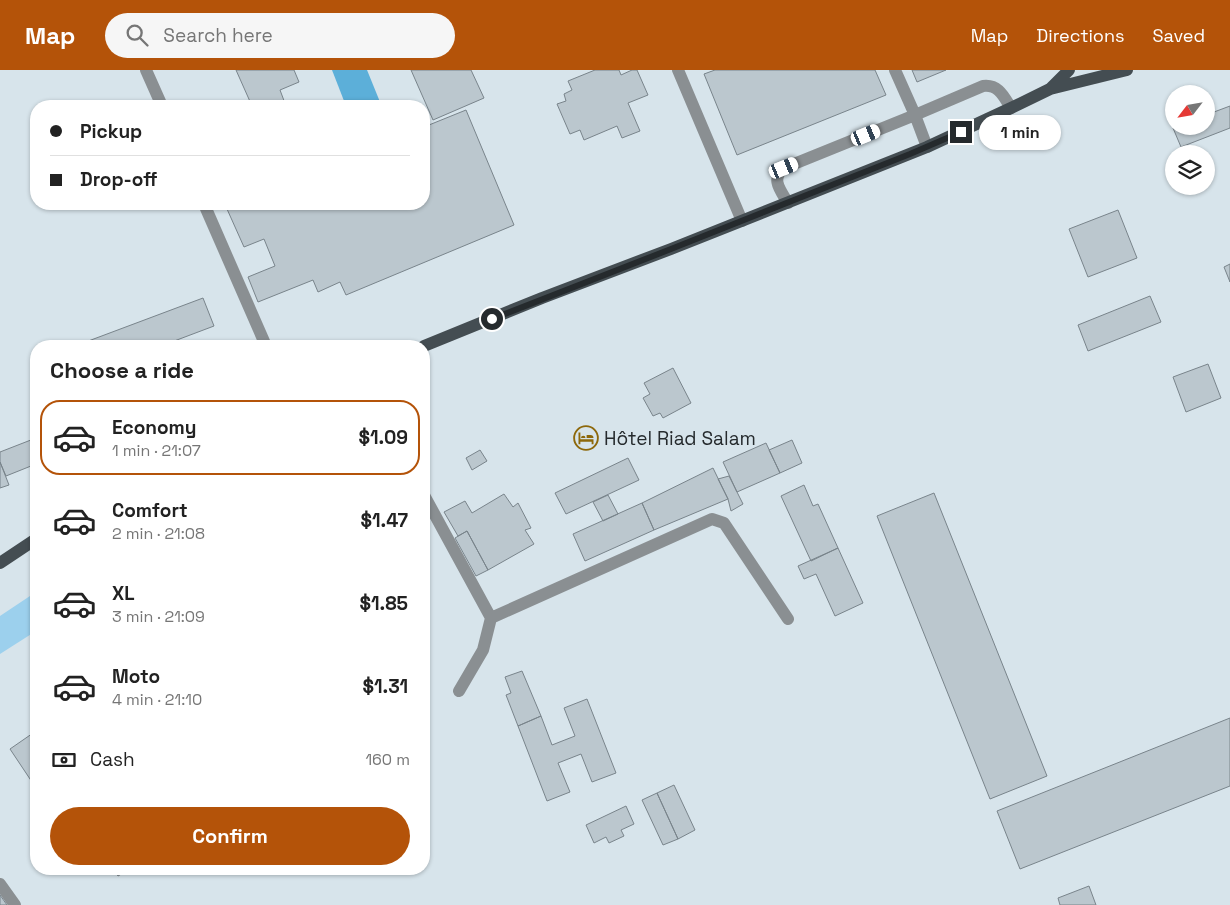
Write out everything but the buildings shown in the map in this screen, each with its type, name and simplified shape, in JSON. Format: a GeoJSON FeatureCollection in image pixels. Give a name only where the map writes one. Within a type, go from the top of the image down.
{"type":"FeatureCollection","features":[{"type":"Feature","properties":{"kind":"main road"},"geometry":{"type":"LineString","coordinates":[[1050,89],[1069,70]]}},
{"type":"Feature","properties":{"kind":"main road"},"geometry":{"type":"LineString","coordinates":[[430,344],[927,147],[1050,89],[1127,70]]}},
{"type":"Feature","properties":{"kind":"main road"},"geometry":{"type":"LineString","coordinates":[[0,564],[30,543]]}},
{"type":"Feature","properties":{"kind":"street"},"geometry":{"type":"LineString","coordinates":[[146,70],[159,100]]}},
{"type":"Feature","properties":{"kind":"street"},"geometry":{"type":"LineString","coordinates":[[678,70],[742,221]]}},
{"type":"Feature","properties":{"kind":"street"},"geometry":{"type":"LineString","coordinates":[[895,70],[927,147]]}},
{"type":"Feature","properties":{"kind":"street"},"geometry":{"type":"LineString","coordinates":[[788,203],[777,182],[778,175],[784,168],[983,86],[993,86],[1002,93],[1011,108]]}},
{"type":"Feature","properties":{"kind":"street"},"geometry":{"type":"LineString","coordinates":[[207,210],[263,340]]}},
{"type":"Feature","properties":{"kind":"street"},"geometry":{"type":"LineString","coordinates":[[430,506],[492,618],[482,650],[458,691]]}},
{"type":"Feature","properties":{"kind":"street"},"geometry":{"type":"LineString","coordinates":[[492,618],[712,518],[724,523],[788,619]]}},
{"type":"Feature","properties":{"kind":"street"},"geometry":{"type":"LineString","coordinates":[[0,884],[15,905]]}},
{"type":"Feature","properties":{"kind":"shaded area"},"geometry":{"type":"Polygon","coordinates":[[[332,70],[367,70],[379,100],[344,100],[332,70]]]}},
{"type":"Feature","properties":{"kind":"shaded area"},"geometry":{"type":"Polygon","coordinates":[[[30,596],[30,635],[0,654],[0,616],[30,596]]]}},
{"type":"Feature","properties":{"kind":"place","name":"Hôtel Riad Salam"},"geometry":{"type":"Point","coordinates":[586,438]}},
{"type":"Feature","properties":{"kind":"route"},"geometry":{"type":"LineString","coordinates":[[492,319],[910,154],[961,132]]}}]}
